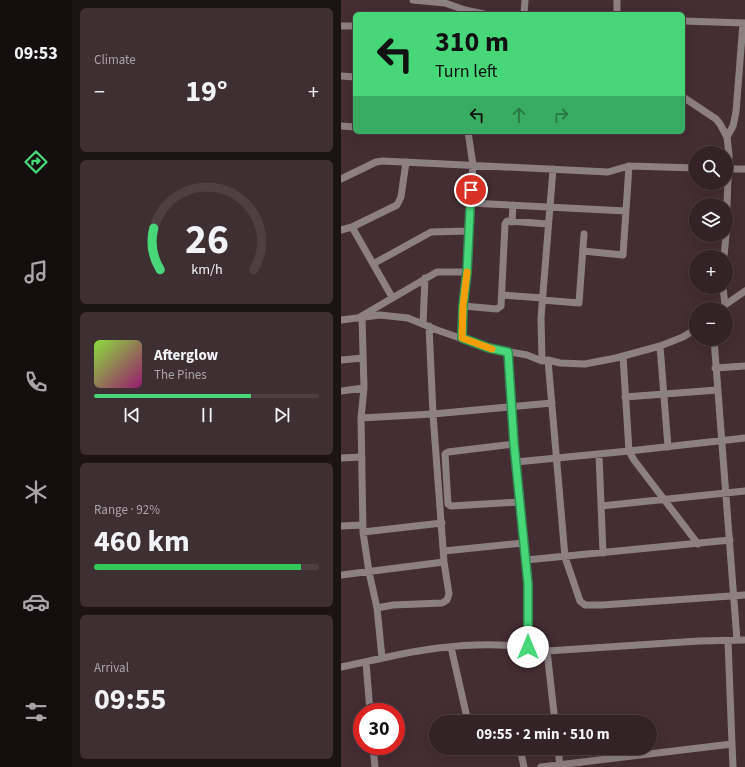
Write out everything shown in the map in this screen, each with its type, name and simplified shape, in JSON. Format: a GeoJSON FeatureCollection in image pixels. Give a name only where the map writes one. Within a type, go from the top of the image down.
{"type":"FeatureCollection","features":[{"type":"Feature","properties":{"kind":"street"},"geometry":{"type":"LineString","coordinates":[[413,0],[445,3],[474,12]]}},
{"type":"Feature","properties":{"kind":"street"},"geometry":{"type":"LineString","coordinates":[[524,12],[525,0]]}},
{"type":"Feature","properties":{"kind":"street"},"geometry":{"type":"LineString","coordinates":[[617,0],[617,12]]}},
{"type":"Feature","properties":{"kind":"street"},"geometry":{"type":"LineString","coordinates":[[685,21],[744,23],[736,112],[733,126],[727,137]]}},
{"type":"Feature","properties":{"kind":"street"},"geometry":{"type":"LineString","coordinates":[[341,26],[353,26]]}},
{"type":"Feature","properties":{"kind":"street"},"geometry":{"type":"LineString","coordinates":[[341,76],[353,77]]}},
{"type":"Feature","properties":{"kind":"street"},"geometry":{"type":"LineString","coordinates":[[685,97],[716,119],[727,137],[728,146]]}},
{"type":"Feature","properties":{"kind":"street"},"geometry":{"type":"LineString","coordinates":[[341,126],[353,127]]}},
{"type":"Feature","properties":{"kind":"street"},"geometry":{"type":"LineString","coordinates":[[462,338],[473,165],[468,134]]}},
{"type":"Feature","properties":{"kind":"street"},"geometry":{"type":"LineString","coordinates":[[341,179],[376,162],[383,161],[608,172],[629,166],[689,168]]}},
{"type":"Feature","properties":{"kind":"street"},"geometry":{"type":"LineString","coordinates":[[341,230],[352,227],[397,205],[401,197],[406,162]]}},
{"type":"Feature","properties":{"kind":"street"},"geometry":{"type":"LineString","coordinates":[[583,251],[623,255],[629,166]]}},
{"type":"Feature","properties":{"kind":"street"},"geometry":{"type":"LineString","coordinates":[[553,169],[541,318],[545,360],[552,403],[565,556],[580,601],[585,605],[648,603],[745,595]]}},
{"type":"Feature","properties":{"kind":"street"},"geometry":{"type":"LineString","coordinates":[[733,169],[745,169]]}},
{"type":"Feature","properties":{"kind":"street"},"geometry":{"type":"LineString","coordinates":[[470,203],[626,211]]}},
{"type":"Feature","properties":{"kind":"street"},"geometry":{"type":"LineString","coordinates":[[512,222],[513,205]]}},
{"type":"Feature","properties":{"kind":"street"},"geometry":{"type":"LineString","coordinates":[[463,306],[499,308],[501,306],[505,224],[507,221],[548,224]]}},
{"type":"Feature","properties":{"kind":"street"},"geometry":{"type":"LineString","coordinates":[[352,227],[392,297]]}},
{"type":"Feature","properties":{"kind":"street"},"geometry":{"type":"LineString","coordinates":[[373,264],[431,232],[468,231]]}},
{"type":"Feature","properties":{"kind":"street"},"geometry":{"type":"LineString","coordinates":[[502,295],[579,303],[584,234]]}},
{"type":"Feature","properties":{"kind":"street"},"geometry":{"type":"LineString","coordinates":[[360,318],[392,297],[437,272],[467,272]]}},
{"type":"Feature","properties":{"kind":"street"},"geometry":{"type":"LineString","coordinates":[[377,608],[393,605],[442,603],[447,600],[449,594],[444,562],[426,325],[425,278]]}},
{"type":"Feature","properties":{"kind":"street"},"geometry":{"type":"LineString","coordinates":[[729,302],[745,291]]}},
{"type":"Feature","properties":{"kind":"street"},"geometry":{"type":"LineString","coordinates":[[341,320],[392,316],[408,318],[489,348],[560,363],[585,364],[660,346],[689,333]]}},
{"type":"Feature","properties":{"kind":"street"},"geometry":{"type":"LineString","coordinates":[[360,318],[364,388],[361,418],[362,528],[369,572],[377,608],[382,658]]}},
{"type":"Feature","properties":{"kind":"street"},"geometry":{"type":"LineString","coordinates":[[660,346],[668,447]]}},
{"type":"Feature","properties":{"kind":"street"},"geometry":{"type":"LineString","coordinates":[[341,667],[382,658],[451,647],[503,645],[528,647],[547,651],[699,641],[741,640],[734,596],[714,346]]}},
{"type":"Feature","properties":{"kind":"street"},"geometry":{"type":"LineString","coordinates":[[508,352],[514,444],[528,584],[528,647]]}},
{"type":"Feature","properties":{"kind":"street"},"geometry":{"type":"LineString","coordinates":[[623,356],[629,451],[631,457],[698,544]]}},
{"type":"Feature","properties":{"kind":"street"},"geometry":{"type":"LineString","coordinates":[[341,360],[363,358]]}},
{"type":"Feature","properties":{"kind":"street"},"geometry":{"type":"LineString","coordinates":[[715,368],[745,366]]}},
{"type":"Feature","properties":{"kind":"street"},"geometry":{"type":"LineString","coordinates":[[341,391],[364,388]]}},
{"type":"Feature","properties":{"kind":"street"},"geometry":{"type":"LineString","coordinates":[[625,397],[717,390]]}},
{"type":"Feature","properties":{"kind":"street"},"geometry":{"type":"LineString","coordinates":[[361,418],[433,414],[552,403]]}},
{"type":"Feature","properties":{"kind":"street"},"geometry":{"type":"LineString","coordinates":[[516,462],[599,455],[745,438]]}},
{"type":"Feature","properties":{"kind":"street"},"geometry":{"type":"LineString","coordinates":[[514,444],[448,452],[445,454],[448,504],[451,506],[520,502]]}},
{"type":"Feature","properties":{"kind":"street"},"geometry":{"type":"LineString","coordinates":[[599,455],[603,553]]}},
{"type":"Feature","properties":{"kind":"street"},"geometry":{"type":"LineString","coordinates":[[341,458],[362,457]]}},
{"type":"Feature","properties":{"kind":"street"},"geometry":{"type":"LineString","coordinates":[[601,506],[745,492]]}},
{"type":"Feature","properties":{"kind":"street"},"geometry":{"type":"LineString","coordinates":[[341,526],[362,528],[442,523]]}},
{"type":"Feature","properties":{"kind":"street"},"geometry":{"type":"LineString","coordinates":[[526,560],[730,540]]}},
{"type":"Feature","properties":{"kind":"street"},"geometry":{"type":"LineString","coordinates":[[444,551],[523,543]]}},
{"type":"Feature","properties":{"kind":"street"},"geometry":{"type":"LineString","coordinates":[[341,575],[444,562]]}},
{"type":"Feature","properties":{"kind":"street"},"geometry":{"type":"LineString","coordinates":[[728,640],[733,767]]}},
{"type":"Feature","properties":{"kind":"street"},"geometry":{"type":"LineString","coordinates":[[451,647],[466,715]]}},
{"type":"Feature","properties":{"kind":"street"},"geometry":{"type":"LineString","coordinates":[[547,651],[554,715]]}},
{"type":"Feature","properties":{"kind":"street"},"geometry":{"type":"LineString","coordinates":[[366,662],[369,703]]}},
{"type":"Feature","properties":{"kind":"street"},"geometry":{"type":"LineString","coordinates":[[541,767],[560,766],[731,744]]}},
{"type":"Feature","properties":{"kind":"street"},"geometry":{"type":"LineString","coordinates":[[374,755],[375,767]]}},
{"type":"Feature","properties":{"kind":"street"},"geometry":{"type":"LineString","coordinates":[[521,755],[523,767]]}},
{"type":"Feature","properties":{"kind":"street"},"geometry":{"type":"LineString","coordinates":[[559,755],[560,766]]}},
{"type":"Feature","properties":{"kind":"slow traffic"},"geometry":{"type":"LineString","coordinates":[[467,272],[463,306],[462,338],[492,349]]}},
{"type":"Feature","properties":{"kind":"route"},"geometry":{"type":"LineString","coordinates":[[471,190],[462,338],[489,348],[508,352],[514,444],[528,584],[528,647]]}}]}
